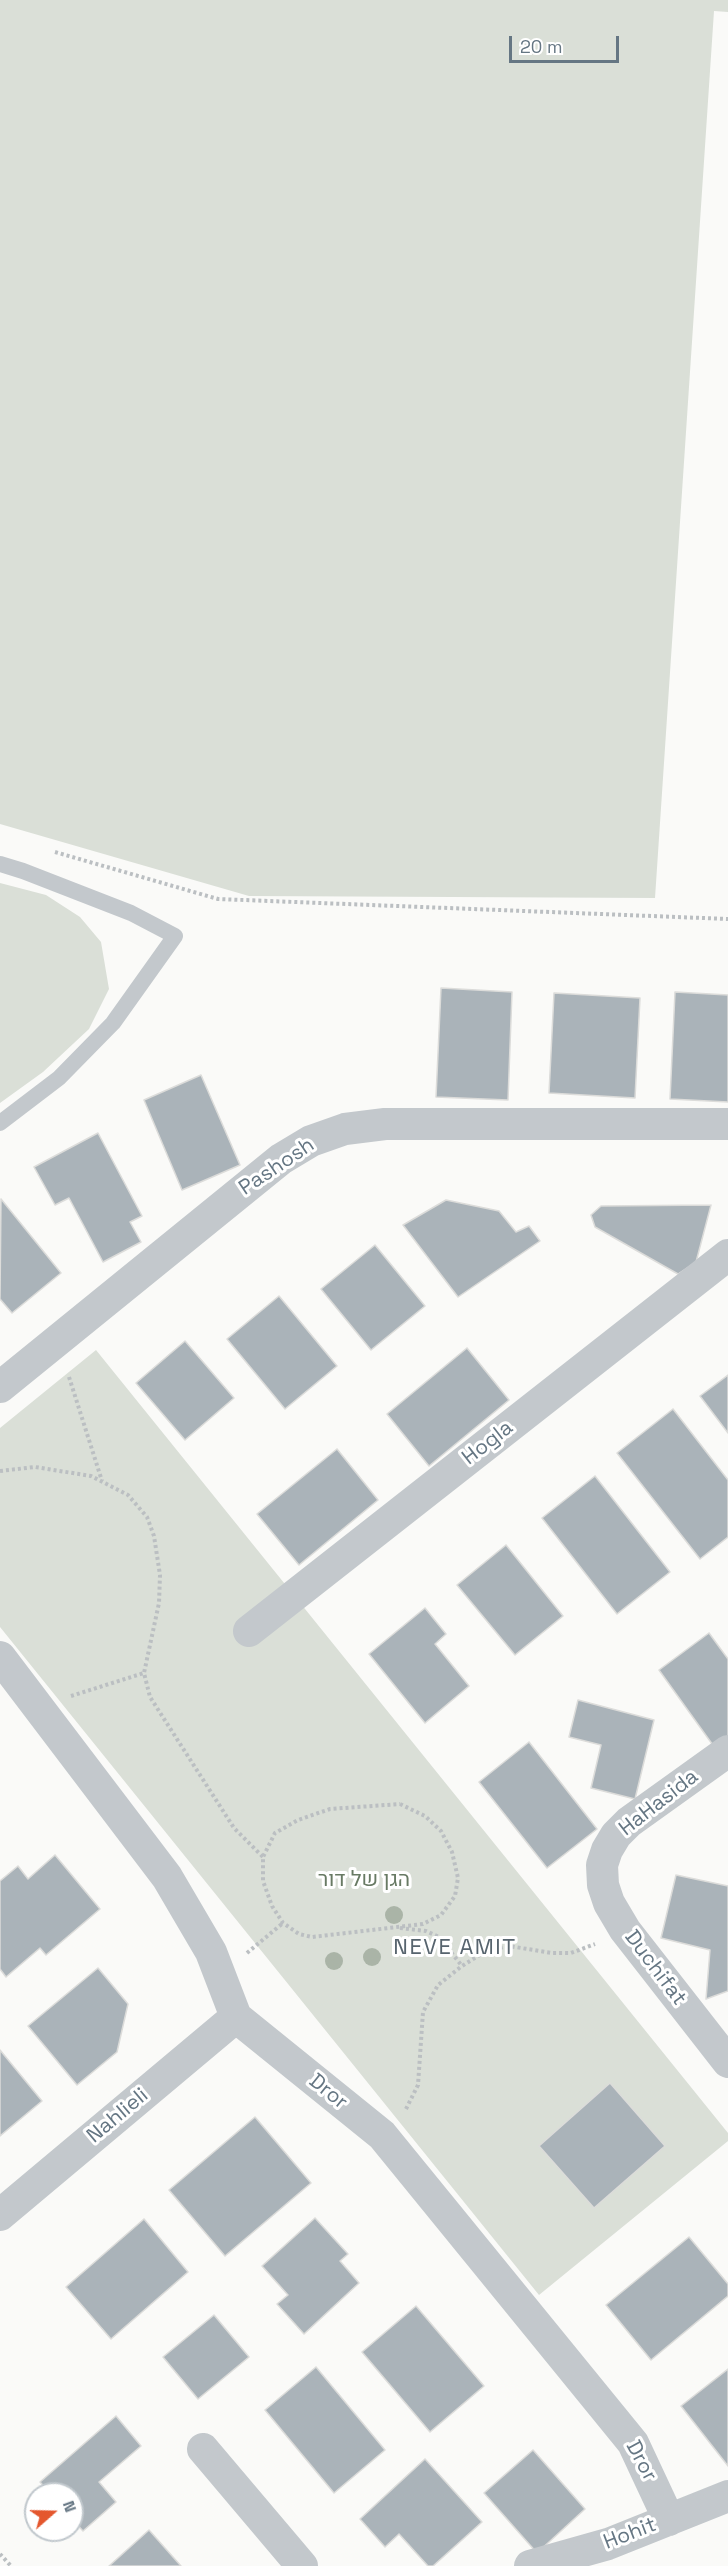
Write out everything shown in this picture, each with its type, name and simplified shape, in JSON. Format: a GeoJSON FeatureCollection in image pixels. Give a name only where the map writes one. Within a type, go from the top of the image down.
{"type":"FeatureCollection","features":[{"type":"Feature","properties":{"kind":"street","name":"Pashosh"},"geometry":{"type":"LineString","coordinates":[[0,1387],[281,1159],[311,1141],[345,1129],[385,1124],[728,1124]]}},
{"type":"Feature","properties":{"kind":"street","name":"Hogla"},"geometry":{"type":"LineString","coordinates":[[249,1631],[728,1255]]}},
{"type":"Feature","properties":{"kind":"street"},"geometry":{"type":"LineString","coordinates":[[0,1657],[167,1877],[193,1919],[221,1974],[236,2017]]}},
{"type":"Feature","properties":{"kind":"street","name":"HaHasida"},"geometry":{"type":"LineString","coordinates":[[602,1865],[607,1850],[629,1822],[728,1751]]}},
{"type":"Feature","properties":{"kind":"street","name":"Duchifat"},"geometry":{"type":"LineString","coordinates":[[602,1865],[603,1885],[609,1903],[625,1930],[728,2062]]}},
{"type":"Feature","properties":{"kind":"street","name":"Dror"},"geometry":{"type":"LineString","coordinates":[[236,2017],[382,2135],[633,2443],[669,2520]]}},
{"type":"Feature","properties":{"kind":"street","name":"Nahlieli"},"geometry":{"type":"LineString","coordinates":[[0,2215],[236,2017]]}},
{"type":"Feature","properties":{"kind":"street"},"geometry":{"type":"LineString","coordinates":[[203,2449],[302,2566]]}},
{"type":"Feature","properties":{"kind":"street","name":"Hohit"},"geometry":{"type":"LineString","coordinates":[[530,2566],[608,2544],[728,2496]]}},
{"type":"Feature","properties":{"kind":"lane"},"geometry":{"type":"LineString","coordinates":[[0,864],[131,913],[175,936],[113,1023],[59,1078],[0,1123]]}},
{"type":"Feature","properties":{"kind":"path"},"geometry":{"type":"LineString","coordinates":[[46,849],[218,899],[728,919]]}},
{"type":"Feature","properties":{"kind":"path"},"geometry":{"type":"LineString","coordinates":[[57,1340],[102,1482]]}},
{"type":"Feature","properties":{"kind":"path"},"geometry":{"type":"LineString","coordinates":[[0,1471],[35,1467],[91,1476],[128,1495],[147,1517],[154,1536],[160,1575],[159,1603],[144,1673],[150,1697],[234,1828],[263,1857]]}},
{"type":"Feature","properties":{"kind":"path"},"geometry":{"type":"LineString","coordinates":[[69,1697],[144,1673]]}},
{"type":"Feature","properties":{"kind":"path"},"geometry":{"type":"LineString","coordinates":[[400,1804],[425,1816],[441,1831],[452,1852],[458,1878],[454,1896],[441,1915],[423,1924],[312,1937],[299,1934],[283,1923],[272,1906],[262,1881],[263,1857],[274,1833],[298,1820],[330,1809],[400,1804]]}},
{"type":"Feature","properties":{"kind":"path"},"geometry":{"type":"LineString","coordinates":[[221,1974],[283,1923]]}},
{"type":"Feature","properties":{"kind":"path"},"geometry":{"type":"LineString","coordinates":[[394,1927],[426,1931],[439,1937],[462,1966]]}},
{"type":"Feature","properties":{"kind":"path"},"geometry":{"type":"LineString","coordinates":[[382,2135],[410,2104],[418,2085],[423,2012],[438,1985],[486,1951],[509,1946],[552,1953],[571,1953],[625,1930]]}},
{"type":"Feature","properties":{"kind":"path"},"geometry":{"type":"LineString","coordinates":[[0,2554],[11,2566]]}},
{"type":"Feature","properties":{"kind":"green space"},"geometry":{"type":"Polygon","coordinates":[[[0,0],[728,0],[728,12],[714,11],[655,898],[249,896],[0,824],[0,0]]]}},
{"type":"Feature","properties":{"kind":"green space"},"geometry":{"type":"Polygon","coordinates":[[[0,883],[46,895],[80,917],[101,942],[109,989],[89,1029],[43,1072],[0,1103],[0,883]]]}},
{"type":"Feature","properties":{"kind":"green space","name":"הגן של דור"},"geometry":{"type":"Polygon","coordinates":[[[96,1350],[728,2133],[728,2141],[539,2295],[0,1627],[0,1428],[96,1350]]]}},
{"type":"Feature","properties":{"kind":"building"},"geometry":{"type":"Polygon","coordinates":[[[441,988],[512,992],[508,1100],[436,1097],[441,988]]]}},
{"type":"Feature","properties":{"kind":"building"},"geometry":{"type":"Polygon","coordinates":[[[675,992],[728,995],[728,1102],[670,1099],[675,992]]]}},
{"type":"Feature","properties":{"kind":"building"},"geometry":{"type":"Polygon","coordinates":[[[554,993],[640,998],[635,1098],[549,1093],[554,993]]]}},
{"type":"Feature","properties":{"kind":"building"},"geometry":{"type":"Polygon","coordinates":[[[201,1075],[240,1165],[182,1190],[144,1100],[201,1075]]]}},
{"type":"Feature","properties":{"kind":"building"},"geometry":{"type":"Polygon","coordinates":[[[98,1133],[142,1216],[130,1222],[141,1242],[103,1262],[69,1198],[55,1205],[34,1167],[98,1133]]]}},
{"type":"Feature","properties":{"kind":"building"},"geometry":{"type":"Polygon","coordinates":[[[1,1199],[61,1273],[12,1313],[0,1299],[1,1199]]]}},
{"type":"Feature","properties":{"kind":"building"},"geometry":{"type":"Polygon","coordinates":[[[446,1200],[499,1211],[516,1232],[529,1226],[540,1241],[458,1297],[403,1225],[446,1200]]]}},
{"type":"Feature","properties":{"kind":"building"},"geometry":{"type":"Polygon","coordinates":[[[711,1205],[696,1262],[678,1274],[595,1227],[591,1215],[601,1206],[711,1205]]]}},
{"type":"Feature","properties":{"kind":"building"},"geometry":{"type":"Polygon","coordinates":[[[375,1245],[425,1306],[371,1350],[321,1289],[375,1245]]]}},
{"type":"Feature","properties":{"kind":"building"},"geometry":{"type":"Polygon","coordinates":[[[279,1296],[337,1366],[285,1409],[227,1339],[279,1296]]]}},
{"type":"Feature","properties":{"kind":"building"},"geometry":{"type":"Polygon","coordinates":[[[185,1341],[234,1398],[185,1440],[136,1383],[185,1341]]]}},
{"type":"Feature","properties":{"kind":"building"},"geometry":{"type":"Polygon","coordinates":[[[467,1348],[509,1400],[429,1466],[387,1414],[467,1348]]]}},
{"type":"Feature","properties":{"kind":"building"},"geometry":{"type":"Polygon","coordinates":[[[728,1375],[728,1433],[700,1396],[728,1375]]]}},
{"type":"Feature","properties":{"kind":"building"},"geometry":{"type":"Polygon","coordinates":[[[673,1409],[728,1480],[728,1537],[700,1559],[617,1453],[673,1409]]]}},
{"type":"Feature","properties":{"kind":"building"},"geometry":{"type":"Polygon","coordinates":[[[337,1449],[378,1500],[299,1565],[257,1514],[337,1449]]]}},
{"type":"Feature","properties":{"kind":"building"},"geometry":{"type":"Polygon","coordinates":[[[595,1476],[670,1572],[617,1614],[542,1518],[595,1476]]]}},
{"type":"Feature","properties":{"kind":"building"},"geometry":{"type":"Polygon","coordinates":[[[506,1545],[563,1616],[515,1655],[457,1585],[506,1545]]]}},
{"type":"Feature","properties":{"kind":"building"},"geometry":{"type":"Polygon","coordinates":[[[425,1608],[446,1634],[435,1644],[469,1686],[425,1723],[369,1654],[425,1608]]]}},
{"type":"Feature","properties":{"kind":"building"},"geometry":{"type":"Polygon","coordinates":[[[709,1633],[728,1659],[728,1739],[715,1748],[659,1670],[709,1633]]]}},
{"type":"Feature","properties":{"kind":"building"},"geometry":{"type":"Polygon","coordinates":[[[578,1700],[654,1720],[635,1799],[591,1788],[601,1745],[569,1737],[578,1700]]]}},
{"type":"Feature","properties":{"kind":"building"},"geometry":{"type":"Polygon","coordinates":[[[529,1742],[597,1829],[547,1868],[479,1782],[529,1742]]]}},
{"type":"Feature","properties":{"kind":"building"},"geometry":{"type":"Polygon","coordinates":[[[55,1855],[100,1909],[46,1955],[40,1948],[6,1977],[0,1969],[0,1881],[18,1866],[28,1879],[55,1855]]]}},
{"type":"Feature","properties":{"kind":"building"},"geometry":{"type":"Polygon","coordinates":[[[676,1875],[728,1886],[728,1991],[706,1999],[710,1950],[661,1938],[676,1875]]]}},
{"type":"Feature","properties":{"kind":"building"},"geometry":{"type":"Polygon","coordinates":[[[98,1968],[128,2004],[117,2052],[77,2085],[28,2026],[98,1968]]]}},
{"type":"Feature","properties":{"kind":"building"},"geometry":{"type":"Polygon","coordinates":[[[0,2050],[42,2101],[0,2136],[0,2050]]]}},
{"type":"Feature","properties":{"kind":"building"},"geometry":{"type":"Polygon","coordinates":[[[610,2083],[665,2146],[594,2208],[539,2146],[610,2083]]]}},
{"type":"Feature","properties":{"kind":"building"},"geometry":{"type":"Polygon","coordinates":[[[255,2117],[311,2183],[225,2256],[169,2190],[255,2117]]]}},
{"type":"Feature","properties":{"kind":"building"},"geometry":{"type":"Polygon","coordinates":[[[315,2218],[348,2254],[340,2261],[359,2283],[304,2334],[277,2304],[288,2295],[262,2266],[315,2218]]]}},
{"type":"Feature","properties":{"kind":"building"},"geometry":{"type":"Polygon","coordinates":[[[144,2219],[188,2272],[111,2339],[66,2287],[144,2219]]]}},
{"type":"Feature","properties":{"kind":"building"},"geometry":{"type":"Polygon","coordinates":[[[689,2237],[728,2284],[728,2296],[651,2360],[606,2305],[689,2237]]]}},
{"type":"Feature","properties":{"kind":"building"},"geometry":{"type":"Polygon","coordinates":[[[416,2306],[484,2386],[430,2432],[362,2352],[416,2306]]]}},
{"type":"Feature","properties":{"kind":"building"},"geometry":{"type":"Polygon","coordinates":[[[214,2315],[249,2357],[198,2399],[163,2357],[214,2315]]]}},
{"type":"Feature","properties":{"kind":"building"},"geometry":{"type":"Polygon","coordinates":[[[316,2367],[385,2450],[334,2493],[265,2410],[316,2367]]]}},
{"type":"Feature","properties":{"kind":"building"},"geometry":{"type":"Polygon","coordinates":[[[728,2369],[728,2466],[681,2406],[728,2369]]]}},
{"type":"Feature","properties":{"kind":"building"},"geometry":{"type":"Polygon","coordinates":[[[116,2416],[141,2446],[99,2482],[116,2502],[84,2530],[84,2482],[40,2482],[116,2416]]]}},
{"type":"Feature","properties":{"kind":"building"},"geometry":{"type":"Polygon","coordinates":[[[533,2450],[585,2509],[537,2553],[484,2493],[533,2450]]]}},
{"type":"Feature","properties":{"kind":"building"},"geometry":{"type":"Polygon","coordinates":[[[425,2459],[482,2522],[433,2566],[428,2566],[399,2534],[385,2547],[360,2519],[425,2459]]]}},
{"type":"Feature","properties":{"kind":"building"},"geometry":{"type":"Polygon","coordinates":[[[149,2530],[181,2566],[109,2566],[149,2530]]]}},
{"type":"Feature","properties":{"kind":"district","name":"NEVE AMIT"},"geometry":{"type":"Point","coordinates":[455,1948]}}]}
